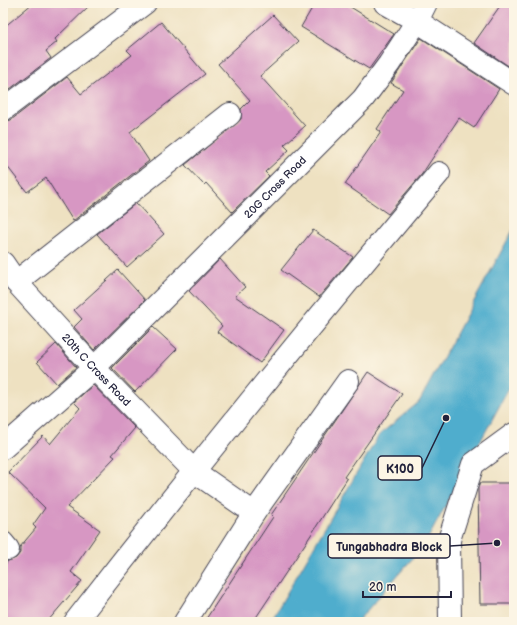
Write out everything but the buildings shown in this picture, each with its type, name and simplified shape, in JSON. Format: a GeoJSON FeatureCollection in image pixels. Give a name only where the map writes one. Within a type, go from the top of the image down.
{"type":"FeatureCollection","features":[{"type":"Feature","properties":{"kind":"street"},"geometry":{"type":"LineString","coordinates":[[385,3],[421,12],[514,84]]}},
{"type":"Feature","properties":{"kind":"street"},"geometry":{"type":"LineString","coordinates":[[3,110],[145,4]]}},
{"type":"Feature","properties":{"kind":"street","name":"20G Cross Road"},"geometry":{"type":"LineString","coordinates":[[3,448],[94,368],[363,99],[389,64],[421,12]]}},
{"type":"Feature","properties":{"kind":"street"},"geometry":{"type":"LineString","coordinates":[[16,282],[230,114]]}},
{"type":"Feature","properties":{"kind":"street"},"geometry":{"type":"LineString","coordinates":[[75,622],[148,527],[195,472],[325,308],[439,173]]}},
{"type":"Feature","properties":{"kind":"street","name":"20th C Cross Road"},"geometry":{"type":"LineString","coordinates":[[3,263],[16,282],[94,368],[195,472],[254,513]]}},
{"type":"Feature","properties":{"kind":"street"},"geometry":{"type":"LineString","coordinates":[[184,622],[254,513],[348,381]]}},
{"type":"Feature","properties":{"kind":"street"},"geometry":{"type":"LineString","coordinates":[[450,622],[449,540],[473,464],[514,434]]}},
{"type":"Feature","properties":{"kind":"water"},"geometry":{"type":"Polygon","coordinates":[[[514,228],[514,379],[425,544],[357,622],[270,622],[379,435],[419,402],[514,228]]]}},
{"type":"Feature","properties":{"kind":"place","name":"K100"},"geometry":{"type":"Point","coordinates":[446,418]}},
{"type":"Feature","properties":{"kind":"place","name":"Tungabhadra Block"},"geometry":{"type":"Point","coordinates":[497,543]}}]}
